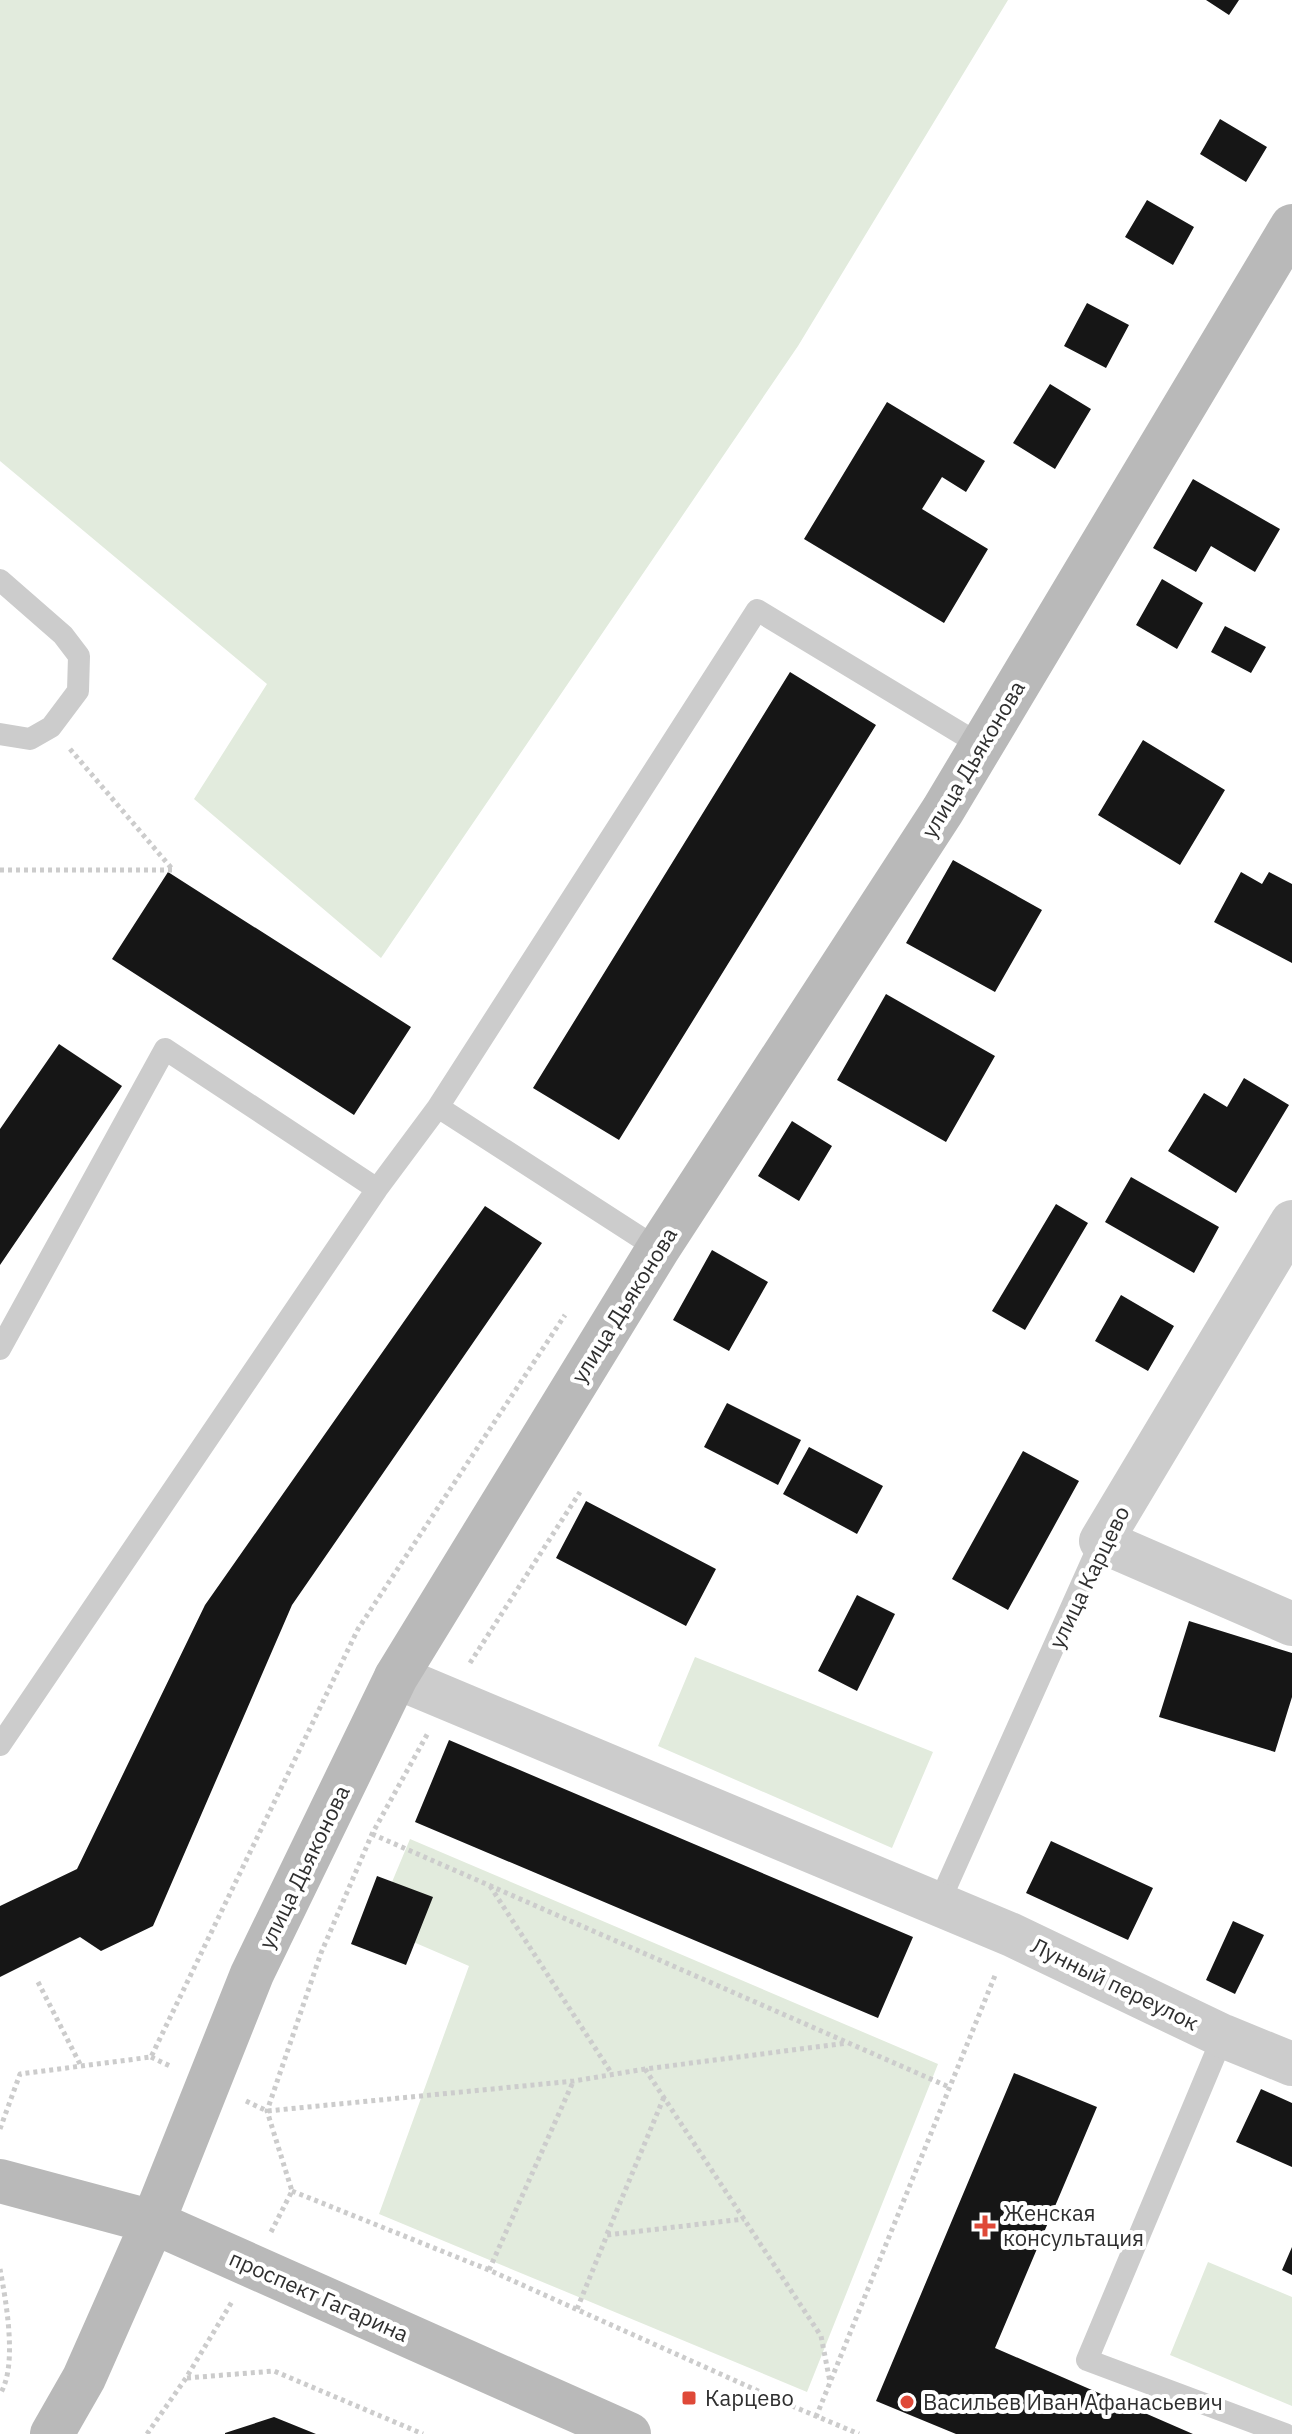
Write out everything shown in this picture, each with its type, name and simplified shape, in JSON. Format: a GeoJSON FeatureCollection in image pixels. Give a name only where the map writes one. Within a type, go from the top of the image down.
{"type":"FeatureCollection","features":[{"type":"Feature","properties":{"kind":"main road","name":"улица Дьяконова"},"geometry":{"type":"LineString","coordinates":[[52,2434],[84,2378],[153,2222],[252,1974],[396,1677],[658,1249],[935,823],[1292,226]]}},
{"type":"Feature","properties":{"kind":"main road","name":"проспект Гагарина"},"geometry":{"type":"LineString","coordinates":[[0,2181],[153,2222],[629,2434]]}},
{"type":"Feature","properties":{"kind":"street","name":"улица Карцево"},"geometry":{"type":"LineString","coordinates":[[1101,1541],[1292,1222]]}},
{"type":"Feature","properties":{"kind":"street"},"geometry":{"type":"LineString","coordinates":[[1101,1541],[1292,1624]]}},
{"type":"Feature","properties":{"kind":"street","name":"Лунный переулок"},"geometry":{"type":"LineString","coordinates":[[396,1677],[1012,1935],[1223,2036],[1292,2064]]}},
{"type":"Feature","properties":{"kind":"lane"},"geometry":{"type":"LineString","coordinates":[[0,580],[63,635],[79,656],[78,691],[51,727],[30,739],[0,734]]}},
{"type":"Feature","properties":{"kind":"lane"},"geometry":{"type":"LineString","coordinates":[[0,1745],[377,1189],[438,1107],[757,610],[982,746]]}},
{"type":"Feature","properties":{"kind":"lane"},"geometry":{"type":"LineString","coordinates":[[0,1349],[165,1049],[377,1189]]}},
{"type":"Feature","properties":{"kind":"lane"},"geometry":{"type":"LineString","coordinates":[[438,1107],[658,1249]]}},
{"type":"Feature","properties":{"kind":"lane","name":"улица Карцево"},"geometry":{"type":"LineString","coordinates":[[938,1905],[1101,1541]]}},
{"type":"Feature","properties":{"kind":"lane"},"geometry":{"type":"LineString","coordinates":[[1223,2036],[1087,2360],[1285,2434]]}},
{"type":"Feature","properties":{"kind":"path"},"geometry":{"type":"LineString","coordinates":[[0,870],[173,870],[51,727]]}},
{"type":"Feature","properties":{"kind":"path"},"geometry":{"type":"LineString","coordinates":[[580,1492],[447,1700],[372,1834],[321,1953],[267,2111],[292,2191],[489,2270],[859,2434]]}},
{"type":"Feature","properties":{"kind":"path"},"geometry":{"type":"LineString","coordinates":[[372,1834],[949,2087]]}},
{"type":"Feature","properties":{"kind":"path"},"geometry":{"type":"LineString","coordinates":[[489,1885],[612,2074]]}},
{"type":"Feature","properties":{"kind":"path"},"geometry":{"type":"LineString","coordinates":[[816,2417],[1012,1935]]}},
{"type":"Feature","properties":{"kind":"path"},"geometry":{"type":"LineString","coordinates":[[38,1982],[81,2066]]}},
{"type":"Feature","properties":{"kind":"path"},"geometry":{"type":"LineString","coordinates":[[267,2111],[574,2081],[847,2043]]}},
{"type":"Feature","properties":{"kind":"path"},"geometry":{"type":"LineString","coordinates":[[645,2069],[821,2336],[830,2383]]}},
{"type":"Feature","properties":{"kind":"path"},"geometry":{"type":"LineString","coordinates":[[489,2270],[574,2081]]}},
{"type":"Feature","properties":{"kind":"path"},"geometry":{"type":"LineString","coordinates":[[577,2309],[664,2097]]}},
{"type":"Feature","properties":{"kind":"path"},"geometry":{"type":"LineString","coordinates":[[607,2235],[744,2219]]}},
{"type":"Feature","properties":{"kind":"path"},"geometry":{"type":"LineString","coordinates":[[0,2269],[9,2315],[7,2383],[0,2394]]}},
{"type":"Feature","properties":{"kind":"path"},"geometry":{"type":"LineString","coordinates":[[147,2434],[186,2378],[274,2371],[423,2434]]}},
{"type":"Feature","properties":{"kind":"shaded area"},"geometry":{"type":"Polygon","coordinates":[[[0,0],[1008,0],[798,346],[381,958],[194,799],[267,684],[0,461],[0,0]]]}},
{"type":"Feature","properties":{"kind":"shaded area"},"geometry":{"type":"Polygon","coordinates":[[[695,1657],[933,1752],[892,1848],[658,1746],[695,1657]]]}},
{"type":"Feature","properties":{"kind":"shaded area"},"geometry":{"type":"Polygon","coordinates":[[[410,1839],[938,2064],[807,2392],[379,2214],[469,1966],[374,1925],[410,1839]]]}},
{"type":"Feature","properties":{"kind":"shaded area"},"geometry":{"type":"Polygon","coordinates":[[[1208,2262],[1292,2297],[1292,2406],[1170,2355],[1208,2262]]]}},
{"type":"Feature","properties":{"kind":"building"},"geometry":{"type":"Polygon","coordinates":[[[1206,0],[1239,0],[1229,15],[1206,0]]]}},
{"type":"Feature","properties":{"kind":"building"},"geometry":{"type":"Polygon","coordinates":[[[1220,119],[1267,147],[1246,182],[1200,154],[1220,119]]]}},
{"type":"Feature","properties":{"kind":"building"},"geometry":{"type":"Polygon","coordinates":[[[1147,200],[1194,227],[1173,265],[1125,237],[1147,200]]]}},
{"type":"Feature","properties":{"kind":"building"},"geometry":{"type":"Polygon","coordinates":[[[1087,303],[1129,325],[1106,368],[1064,346],[1087,303]]]}},
{"type":"Feature","properties":{"kind":"building"},"geometry":{"type":"Polygon","coordinates":[[[1050,384],[1091,409],[1055,469],[1013,443],[1050,384]]]}},
{"type":"Feature","properties":{"kind":"building"},"geometry":{"type":"Polygon","coordinates":[[[887,402],[985,461],[966,492],[942,477],[922,509],[988,549],[944,623],[804,539],[887,402]]]}},
{"type":"Feature","properties":{"kind":"building"},"geometry":{"type":"Polygon","coordinates":[[[1193,479],[1280,529],[1255,572],[1211,546],[1196,572],[1153,548],[1193,479]]]}},
{"type":"Feature","properties":{"kind":"building"},"geometry":{"type":"Polygon","coordinates":[[[1162,579],[1203,603],[1177,649],[1136,625],[1162,579]]]}},
{"type":"Feature","properties":{"kind":"building"},"geometry":{"type":"Polygon","coordinates":[[[1225,626],[1266,647],[1251,673],[1211,652],[1225,626]]]}},
{"type":"Feature","properties":{"kind":"building"},"geometry":{"type":"Polygon","coordinates":[[[790,672],[876,725],[619,1140],[533,1088],[790,672]]]}},
{"type":"Feature","properties":{"kind":"building"},"geometry":{"type":"Polygon","coordinates":[[[1143,740],[1225,790],[1180,865],[1098,815],[1143,740]]]}},
{"type":"Feature","properties":{"kind":"building"},"geometry":{"type":"Polygon","coordinates":[[[953,860],[1042,910],[995,992],[906,943],[953,860]]]}},
{"type":"Feature","properties":{"kind":"building"},"geometry":{"type":"Polygon","coordinates":[[[168,872],[411,1027],[354,1115],[112,959],[168,872]]]}},
{"type":"Feature","properties":{"kind":"building"},"geometry":{"type":"Polygon","coordinates":[[[1241,872],[1262,884],[1269,872],[1292,884],[1292,963],[1214,922],[1241,872]]]}},
{"type":"Feature","properties":{"kind":"building"},"geometry":{"type":"Polygon","coordinates":[[[886,994],[995,1056],[946,1142],[837,1080],[886,994]]]}},
{"type":"Feature","properties":{"kind":"building"},"geometry":{"type":"Polygon","coordinates":[[[59,1044],[122,1086],[0,1265],[0,1129],[59,1044]]]}},
{"type":"Feature","properties":{"kind":"building"},"geometry":{"type":"Polygon","coordinates":[[[1244,1078],[1289,1105],[1236,1193],[1168,1151],[1204,1093],[1227,1107],[1244,1078]]]}},
{"type":"Feature","properties":{"kind":"building"},"geometry":{"type":"Polygon","coordinates":[[[792,1121],[832,1146],[799,1201],[758,1176],[792,1121]]]}},
{"type":"Feature","properties":{"kind":"building"},"geometry":{"type":"Polygon","coordinates":[[[1131,1177],[1219,1227],[1194,1273],[1105,1222],[1131,1177]]]}},
{"type":"Feature","properties":{"kind":"building"},"geometry":{"type":"Polygon","coordinates":[[[1056,1204],[1088,1223],[1025,1330],[992,1311],[1056,1204]]]}},
{"type":"Feature","properties":{"kind":"building"},"geometry":{"type":"Polygon","coordinates":[[[485,1206],[542,1243],[292,1605],[153,1926],[101,1951],[80,1937],[0,1977],[0,1906],[77,1869],[205,1605],[485,1206]]]}},
{"type":"Feature","properties":{"kind":"building"},"geometry":{"type":"Polygon","coordinates":[[[712,1250],[768,1282],[729,1351],[673,1320],[712,1250]]]}},
{"type":"Feature","properties":{"kind":"building"},"geometry":{"type":"Polygon","coordinates":[[[1121,1295],[1174,1326],[1148,1371],[1095,1341],[1121,1295]]]}},
{"type":"Feature","properties":{"kind":"building"},"geometry":{"type":"Polygon","coordinates":[[[727,1403],[801,1440],[778,1485],[704,1447],[727,1403]]]}},
{"type":"Feature","properties":{"kind":"building"},"geometry":{"type":"Polygon","coordinates":[[[809,1447],[883,1486],[857,1534],[783,1494],[809,1447]]]}},
{"type":"Feature","properties":{"kind":"building"},"geometry":{"type":"Polygon","coordinates":[[[1023,1451],[1079,1481],[1008,1610],[952,1579],[1023,1451]]]}},
{"type":"Feature","properties":{"kind":"building"},"geometry":{"type":"Polygon","coordinates":[[[586,1501],[716,1569],[686,1626],[556,1558],[586,1501]]]}},
{"type":"Feature","properties":{"kind":"building"},"geometry":{"type":"Polygon","coordinates":[[[857,1595],[895,1614],[857,1691],[818,1671],[857,1595]]]}},
{"type":"Feature","properties":{"kind":"building"},"geometry":{"type":"Polygon","coordinates":[[[1189,1621],[1292,1653],[1292,1697],[1275,1752],[1159,1717],[1189,1621]]]}},
{"type":"Feature","properties":{"kind":"building"},"geometry":{"type":"Polygon","coordinates":[[[449,1740],[913,1937],[878,2018],[415,1822],[449,1740]]]}},
{"type":"Feature","properties":{"kind":"building"},"geometry":{"type":"Polygon","coordinates":[[[1051,1841],[1153,1888],[1128,1940],[1026,1893],[1051,1841]]]}},
{"type":"Feature","properties":{"kind":"building"},"geometry":{"type":"Polygon","coordinates":[[[377,1876],[433,1897],[406,1965],[351,1944],[377,1876]]]}},
{"type":"Feature","properties":{"kind":"building"},"geometry":{"type":"Polygon","coordinates":[[[1233,1921],[1264,1935],[1235,1994],[1206,1980],[1233,1921]]]}},
{"type":"Feature","properties":{"kind":"building"},"geometry":{"type":"Polygon","coordinates":[[[1014,2073],[1097,2107],[995,2348],[1193,2434],[956,2434],[876,2401],[1014,2073]]]}},
{"type":"Feature","properties":{"kind":"building"},"geometry":{"type":"Polygon","coordinates":[[[1261,2089],[1292,2103],[1292,2167],[1236,2142],[1261,2089]]]}},
{"type":"Feature","properties":{"kind":"building"},"geometry":{"type":"Polygon","coordinates":[[[1292,2247],[1292,2275],[1282,2270],[1292,2247]]]}},
{"type":"Feature","properties":{"kind":"building"},"geometry":{"type":"Polygon","coordinates":[[[274,2417],[316,2434],[225,2434],[225,2433],[274,2417]]]}},
{"type":"Feature","properties":{"kind":"place","name":"Женская консультация"},"geometry":{"type":"Point","coordinates":[985,2226]}},
{"type":"Feature","properties":{"kind":"place","name":"Карцево"},"geometry":{"type":"Point","coordinates":[689,2398]}},
{"type":"Feature","properties":{"kind":"place","name":"Васильев Иван Афанасьевич"},"geometry":{"type":"Point","coordinates":[907,2402]}}]}
